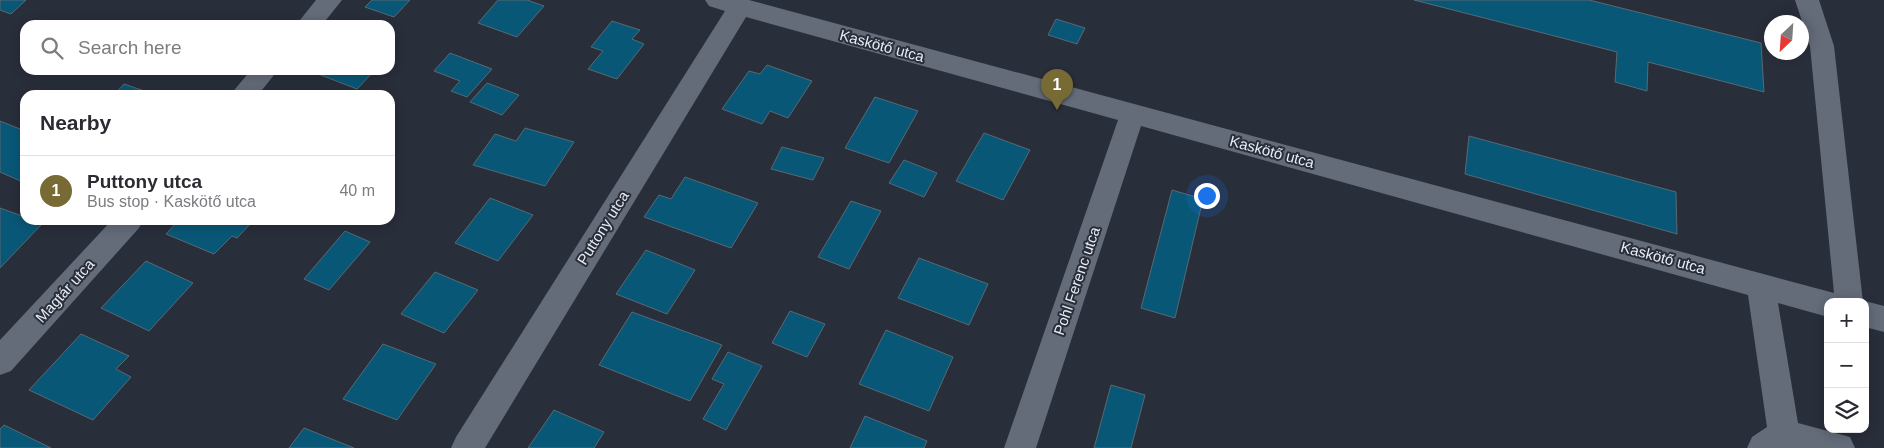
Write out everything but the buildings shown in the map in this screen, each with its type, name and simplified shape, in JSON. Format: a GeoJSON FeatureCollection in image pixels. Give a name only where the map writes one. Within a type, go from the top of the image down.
{"type":"FeatureCollection","features":[{"type":"Feature","properties":{"kind":"street"},"geometry":{"type":"LineString","coordinates":[[312,20],[330,0]]}},
{"type":"Feature","properties":{"kind":"street"},"geometry":{"type":"LineString","coordinates":[[1808,0],[1822,46],[1849,298]]}},
{"type":"Feature","properties":{"kind":"street","name":"Kaskötő utca"},"geometry":{"type":"LineString","coordinates":[[728,4],[1824,303]]}},
{"type":"Feature","properties":{"kind":"street","name":"Puttony utca"},"geometry":{"type":"LineString","coordinates":[[467,448],[728,4]]}},
{"type":"Feature","properties":{"kind":"street"},"geometry":{"type":"LineString","coordinates":[[248,90],[262,75]]}},
{"type":"Feature","properties":{"kind":"street","name":"Pohl Ferenc utca"},"geometry":{"type":"LineString","coordinates":[[1020,448],[1132,113]]}},
{"type":"Feature","properties":{"kind":"street","name":"Magtár utca"},"geometry":{"type":"LineString","coordinates":[[0,361],[124,225]]}},
{"type":"Feature","properties":{"kind":"street"},"geometry":{"type":"LineString","coordinates":[[1761,285],[1774,441],[1839,448]]}},
{"type":"Feature","properties":{"kind":"street"},"geometry":{"type":"LineString","coordinates":[[1869,315],[1884,319]]}},
{"type":"Feature","properties":{"kind":"place","name":"Puttony utca"},"geometry":{"type":"Point","coordinates":[1057,110]}}]}
